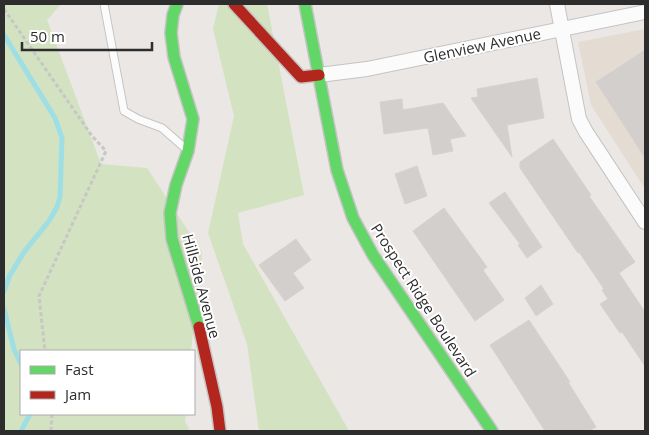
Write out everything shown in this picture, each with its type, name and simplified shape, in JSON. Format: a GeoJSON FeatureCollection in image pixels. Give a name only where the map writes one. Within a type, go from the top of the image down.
{"type":"FeatureCollection","features":[{"type":"Feature","properties":{"kind":"street","name":"Hillside Avenue"},"geometry":{"type":"LineString","coordinates":[[177,4],[172,15],[171,33],[174,58],[193,119],[188,151],[176,185],[170,213],[172,239],[199,328],[217,407],[220,431]]}},
{"type":"Feature","properties":{"kind":"street"},"geometry":{"type":"LineString","coordinates":[[234,4],[301,77],[319,75]]}},
{"type":"Feature","properties":{"kind":"street","name":"Prospect Ridge Boulevard"},"geometry":{"type":"LineString","coordinates":[[305,4],[336,170],[353,218],[373,255],[492,431]]}},
{"type":"Feature","properties":{"kind":"street"},"geometry":{"type":"LineString","coordinates":[[557,4],[579,119],[645,222]]}},
{"type":"Feature","properties":{"kind":"street","name":"Glenview Avenue"},"geometry":{"type":"LineString","coordinates":[[319,75],[367,69],[645,12]]}},
{"type":"Feature","properties":{"kind":"lane"},"geometry":{"type":"LineString","coordinates":[[104,4],[124,111],[138,119],[162,128],[188,151]]}},
{"type":"Feature","properties":{"kind":"path"},"geometry":{"type":"LineString","coordinates":[[4,9],[92,136],[106,151],[39,296],[45,350]]}},
{"type":"Feature","properties":{"kind":"path"},"geometry":{"type":"LineString","coordinates":[[51,431],[52,415]]}},
{"type":"Feature","properties":{"kind":"shaded area"},"geometry":{"type":"Polygon","coordinates":[[[645,29],[645,189],[591,105],[578,42],[645,29]]]}},
{"type":"Feature","properties":{"kind":"green space"},"geometry":{"type":"Polygon","coordinates":[[[4,4],[61,4],[47,20],[101,164],[147,168],[202,252],[191,350],[20,350],[20,415],[186,415],[185,421],[190,431],[4,431],[4,4]]]}},
{"type":"Feature","properties":{"kind":"green space"},"geometry":{"type":"Polygon","coordinates":[[[219,4],[267,4],[304,195],[238,213],[243,244],[349,431],[259,431],[247,344],[208,233],[234,116],[213,29],[219,4]]]}},
{"type":"Feature","properties":{"kind":"building"},"geometry":{"type":"Polygon","coordinates":[[[645,50],[645,158],[596,82],[645,50]]]}},
{"type":"Feature","properties":{"kind":"building"},"geometry":{"type":"Polygon","coordinates":[[[537,78],[544,118],[507,125],[512,157],[471,98],[478,97],[477,89],[537,78]]]}},
{"type":"Feature","properties":{"kind":"building"},"geometry":{"type":"Polygon","coordinates":[[[402,99],[403,110],[443,103],[466,136],[450,139],[453,151],[433,155],[428,128],[384,134],[380,102],[402,99]]]}},
{"type":"Feature","properties":{"kind":"building"},"geometry":{"type":"Polygon","coordinates":[[[553,139],[591,195],[589,196],[635,262],[619,273],[645,312],[645,366],[600,304],[608,299],[602,290],[604,289],[520,168],[520,162],[553,139]]]}},
{"type":"Feature","properties":{"kind":"building"},"geometry":{"type":"Polygon","coordinates":[[[417,166],[427,196],[405,204],[395,174],[417,166]]]}},
{"type":"Feature","properties":{"kind":"building"},"geometry":{"type":"Polygon","coordinates":[[[505,192],[542,247],[527,258],[518,245],[520,244],[489,203],[505,192]]]}},
{"type":"Feature","properties":{"kind":"building"},"geometry":{"type":"Polygon","coordinates":[[[444,208],[487,267],[483,270],[504,300],[475,321],[413,231],[444,208]]]}},
{"type":"Feature","properties":{"kind":"building"},"geometry":{"type":"Polygon","coordinates":[[[296,239],[311,260],[293,273],[304,288],[285,301],[259,265],[296,239]]]}},
{"type":"Feature","properties":{"kind":"building"},"geometry":{"type":"Polygon","coordinates":[[[541,285],[553,304],[536,316],[525,298],[541,285]]]}},
{"type":"Feature","properties":{"kind":"building"},"geometry":{"type":"Polygon","coordinates":[[[529,320],[570,382],[568,382],[596,427],[589,431],[545,431],[490,345],[529,320]]]}},
{"type":"Feature","properties":{"kind":"waterway"},"geometry":{"type":"LineString","coordinates":[[4,35],[55,118],[62,138],[60,197],[57,207],[49,221],[24,252],[10,275],[4,291]]}},
{"type":"Feature","properties":{"kind":"waterway"},"geometry":{"type":"LineString","coordinates":[[4,309],[14,349],[20,362]]}},
{"type":"Feature","properties":{"kind":"waterway"},"geometry":{"type":"LineString","coordinates":[[21,431],[29,415]]}},
{"type":"Feature","properties":{"kind":"traffic: fast"},"geometry":{"type":"LineString","coordinates":[[177,4],[173,15],[171,33],[174,57],[193,119],[188,151],[176,185],[170,213],[172,239],[199,327]]}},
{"type":"Feature","properties":{"kind":"traffic: fast"},"geometry":{"type":"LineString","coordinates":[[305,4],[337,170],[353,218],[373,255],[492,431]]}},
{"type":"Feature","properties":{"kind":"traffic: jam"},"geometry":{"type":"LineString","coordinates":[[234,4],[301,77],[319,75]]}},
{"type":"Feature","properties":{"kind":"traffic: jam"},"geometry":{"type":"LineString","coordinates":[[199,327],[217,407],[220,431]]}}]}
